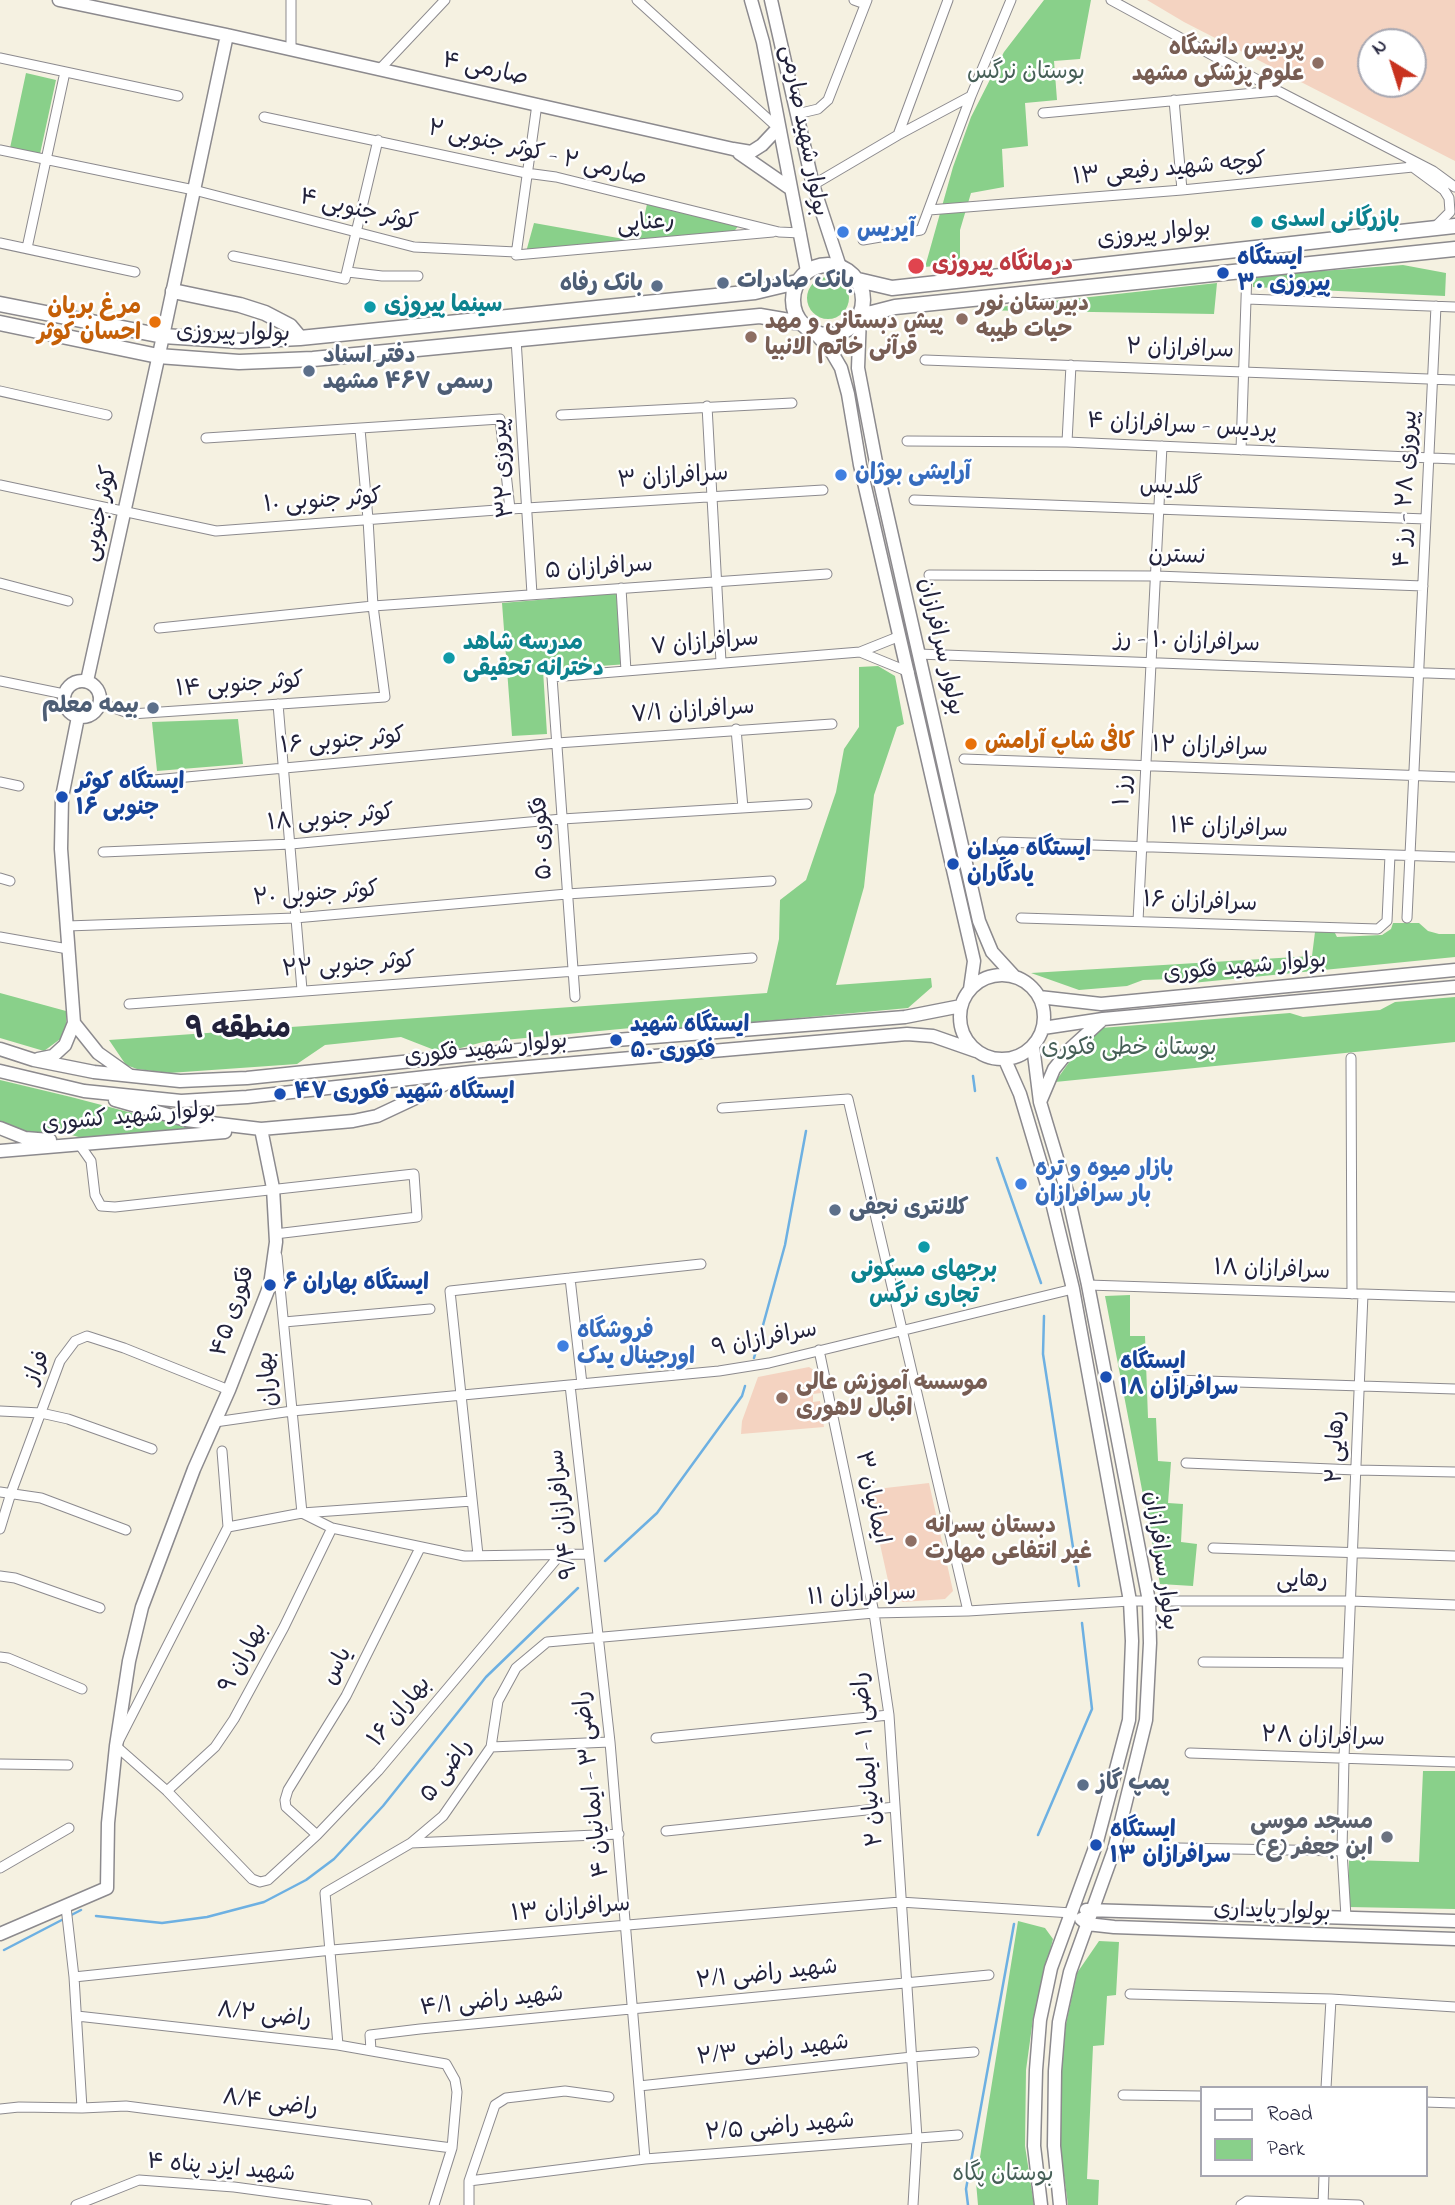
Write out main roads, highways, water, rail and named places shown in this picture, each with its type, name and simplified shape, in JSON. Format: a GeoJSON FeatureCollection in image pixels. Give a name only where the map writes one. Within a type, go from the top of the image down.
{"type":"FeatureCollection","features":[{"type":"Feature","properties":{"kind":"main road","name":"صارمی ۴"},"geometry":{"type":"LineString","coordinates":[[59,0],[291,49],[733,149]]}},
{"type":"Feature","properties":{"kind":"main road","name":"بولوار شهید صارمی"},"geometry":{"type":"LineString","coordinates":[[751,0],[801,233],[802,277]]}},
{"type":"Feature","properties":{"kind":"main road","name":"بولوار شهید صارمی"},"geometry":{"type":"LineString","coordinates":[[771,0],[813,186],[841,267]]}},
{"type":"Feature","properties":{"kind":"main road"},"geometry":{"type":"LineString","coordinates":[[163,336],[227,35]]}},
{"type":"Feature","properties":{"kind":"main road"},"geometry":{"type":"LineString","coordinates":[[733,149],[751,152],[778,128]]}},
{"type":"Feature","properties":{"kind":"main road"},"geometry":{"type":"LineString","coordinates":[[733,149],[791,189]]}},
{"type":"Feature","properties":{"kind":"main road","name":"بولوار پیروزی"},"geometry":{"type":"LineString","coordinates":[[858,280],[892,288],[1455,226]]}},
{"type":"Feature","properties":{"kind":"main road","name":"بولوار پیروزی"},"geometry":{"type":"LineString","coordinates":[[860,316],[895,307],[1455,249]]}},
{"type":"Feature","properties":{"kind":"main road"},"geometry":{"type":"LineString","coordinates":[[823,265],[841,267],[858,280],[864,298],[860,316],[845,331],[836,335],[816,333],[801,323],[793,303],[802,277],[823,265]]}},
{"type":"Feature","properties":{"kind":"main road","name":"بولوار پیروزی"},"geometry":{"type":"LineString","coordinates":[[0,304],[163,336],[240,341],[300,338],[755,292],[802,277]]}},
{"type":"Feature","properties":{"kind":"main road"},"geometry":{"type":"LineString","coordinates":[[173,291],[265,313],[290,326],[300,338]]}},
{"type":"Feature","properties":{"kind":"main road","name":"بولوار پیروزی"},"geometry":{"type":"LineString","coordinates":[[0,323],[158,356],[216,361],[264,361],[313,359],[760,316],[801,323]]}},
{"type":"Feature","properties":{"kind":"main road","name":"بولوار سرافرازان"},"geometry":{"type":"LineString","coordinates":[[860,316],[858,368],[878,478],[979,921],[992,952],[1014,976]]}},
{"type":"Feature","properties":{"kind":"main road","name":"بولوار سرافرازان"},"geometry":{"type":"LineString","coordinates":[[816,333],[841,369],[974,961],[970,989]]}},
{"type":"Feature","properties":{"kind":"main road","name":"کوثر جنوبی"},"geometry":{"type":"LineString","coordinates":[[87,681],[163,336]]}},
{"type":"Feature","properties":{"kind":"main road"},"geometry":{"type":"LineString","coordinates":[[87,681],[98,690],[100,703],[91,715],[78,717],[66,708],[64,694],[73,683],[87,681]]}},
{"type":"Feature","properties":{"kind":"main road"},"geometry":{"type":"LineString","coordinates":[[34,1060],[53,1056],[65,1045],[74,1023],[61,849],[62,797],[78,717]]}},
{"type":"Feature","properties":{"kind":"main road","name":"بولوار شهید فکوری"},"geometry":{"type":"LineString","coordinates":[[1039,996],[1101,1004],[1455,970]]}},
{"type":"Feature","properties":{"kind":"main road"},"geometry":{"type":"LineString","coordinates":[[997,975],[1014,976],[1028,984],[1039,996],[1044,1012],[1043,1028],[1033,1046],[1023,1054],[1005,1060],[991,1059],[976,1051],[965,1039],[960,1024],[961,1006],[970,989],[981,980],[997,975]]}},
{"type":"Feature","properties":{"kind":"main road","name":"بولوار شهید فکوری"},"geometry":{"type":"LineString","coordinates":[[1043,1028],[1103,1019],[1455,987]]}},
{"type":"Feature","properties":{"kind":"main road","name":"بولوار شهید فکوری"},"geometry":{"type":"LineString","coordinates":[[0,1049],[34,1060],[94,1072],[180,1082],[247,1078],[616,1040],[905,1017],[961,1006]]}},
{"type":"Feature","properties":{"kind":"main road"},"geometry":{"type":"LineString","coordinates":[[1040,1102],[1054,1069],[1070,1049],[1103,1019]]}},
{"type":"Feature","properties":{"kind":"main road"},"geometry":{"type":"LineString","coordinates":[[74,1023],[98,1054],[133,1077]]}},
{"type":"Feature","properties":{"kind":"main road","name":"بولوار شهید فکوری"},"geometry":{"type":"LineString","coordinates":[[0,1071],[84,1091],[181,1101],[247,1097],[471,1072],[907,1034],[933,1036],[976,1051]]}},
{"type":"Feature","properties":{"kind":"main road","name":"بولوار سرافرازان"},"geometry":{"type":"LineString","coordinates":[[1033,1046],[1040,1102],[1068,1195],[1088,1285],[1149,1601],[1150,1643],[1146,1720],[1114,1850],[1070,1972],[1059,2022],[1054,2146],[1060,2205]]}},
{"type":"Feature","properties":{"kind":"main road","name":"بولوار سرافرازان"},"geometry":{"type":"LineString","coordinates":[[1005,1060],[1020,1094],[1051,1198],[1073,1289],[1130,1601],[1132,1641],[1129,1720],[1097,1845],[1051,1968],[1040,2020],[1034,2146],[1041,2205]]}},
{"type":"Feature","properties":{"kind":"main road"},"geometry":{"type":"LineString","coordinates":[[84,1091],[186,1120],[261,1129],[353,1121],[377,1116],[471,1072]]}},
{"type":"Feature","properties":{"kind":"main road"},"geometry":{"type":"LineString","coordinates":[[1,1128],[25,1138],[74,1139],[79,1144]]}},
{"type":"Feature","properties":{"kind":"main road"},"geometry":{"type":"LineString","coordinates":[[1,1128],[9,1139],[7,1146],[1,1151]]}},
{"type":"Feature","properties":{"kind":"main road","name":"بولوار شهید کشوری"},"geometry":{"type":"LineString","coordinates":[[1,1151],[261,1129]]}},
{"type":"Feature","properties":{"kind":"main road","name":"فکوری ۴۵"},"geometry":{"type":"LineString","coordinates":[[0,1934],[107,1888],[108,1823],[116,1746],[129,1661],[142,1606],[179,1505],[229,1390],[270,1285],[276,1238],[273,1188],[261,1129]]}},
{"type":"Feature","properties":{"kind":"main road","name":"بولوار پایداری"},"geometry":{"type":"LineString","coordinates":[[1072,1913],[1092,1909],[1455,1920]]}},
{"type":"Feature","properties":{"kind":"main road"},"geometry":{"type":"LineString","coordinates":[[1072,1913],[1087,1924]]}},
{"type":"Feature","properties":{"kind":"main road","name":"بولوار پایداری"},"geometry":{"type":"LineString","coordinates":[[1087,1924],[1155,1929],[1455,1939]]}},
{"type":"Feature","properties":{"kind":"waterway"},"geometry":{"type":"LineString","coordinates":[[973,1076],[975,1091]]}},
{"type":"Feature","properties":{"kind":"waterway"},"geometry":{"type":"LineString","coordinates":[[754,1358],[785,1245],[806,1131]]}},
{"type":"Feature","properties":{"kind":"waterway"},"geometry":{"type":"LineString","coordinates":[[997,1158],[1041,1283]]}},
{"type":"Feature","properties":{"kind":"waterway"},"geometry":{"type":"LineString","coordinates":[[1044,1316],[1043,1354],[1079,1586]]}},
{"type":"Feature","properties":{"kind":"waterway"},"geometry":{"type":"LineString","coordinates":[[605,1561],[657,1513],[742,1396],[745,1386]]}},
{"type":"Feature","properties":{"kind":"waterway"},"geometry":{"type":"LineString","coordinates":[[96,1916],[162,1923],[207,1917],[264,1902],[306,1880],[334,1859],[383,1806],[486,1677],[578,1588]]}},
{"type":"Feature","properties":{"kind":"waterway"},"geometry":{"type":"LineString","coordinates":[[1038,1835],[1092,1709],[1082,1623]]}},
{"type":"Feature","properties":{"kind":"waterway"},"geometry":{"type":"LineString","coordinates":[[4,1950],[81,1910]]}},
{"type":"Feature","properties":{"kind":"waterway"},"geometry":{"type":"LineString","coordinates":[[968,2205],[966,2189],[1014,1924]]}},
{"type":"Feature","properties":{"kind":"place","name":"پردیس دانشگاه علوم پزشکی مشهد"},"geometry":{"type":"Point","coordinates":[1318,63]}},
{"type":"Feature","properties":{"kind":"place","name":"بازرگانی اسدی"},"geometry":{"type":"Point","coordinates":[1257,222]}},
{"type":"Feature","properties":{"kind":"place","name":"آیریس"},"geometry":{"type":"Point","coordinates":[843,232]}},
{"type":"Feature","properties":{"kind":"place","name":"درمانگاه پیروزی"},"geometry":{"type":"Point","coordinates":[916,266]}},
{"type":"Feature","properties":{"kind":"place","name":"ایستگاه پیروزی ۳۰"},"geometry":{"type":"Point","coordinates":[1223,273]}},
{"type":"Feature","properties":{"kind":"place","name":"بانک صادرات"},"geometry":{"type":"Point","coordinates":[723,283]}},
{"type":"Feature","properties":{"kind":"place","name":"بانک رفاه"},"geometry":{"type":"Point","coordinates":[657,286]}},
{"type":"Feature","properties":{"kind":"place","name":"سینما پیروزی"},"geometry":{"type":"Point","coordinates":[370,307]}},
{"type":"Feature","properties":{"kind":"place","name":"دبیرستان نور حیات طیبه"},"geometry":{"type":"Point","coordinates":[962,319]}},
{"type":"Feature","properties":{"kind":"place","name":"مرغ بریان احسان کوثر"},"geometry":{"type":"Point","coordinates":[155,322]}},
{"type":"Feature","properties":{"kind":"place","name":"پیش دبستانی و مهد قرآنی خاتم الانبیا"},"geometry":{"type":"Point","coordinates":[751,337]}},
{"type":"Feature","properties":{"kind":"place","name":"دفتر اسناد رسمی ۴۶۷ مشهد"},"geometry":{"type":"Point","coordinates":[309,371]}},
{"type":"Feature","properties":{"kind":"place","name":"آرایشی بوژان"},"geometry":{"type":"Point","coordinates":[841,475]}},
{"type":"Feature","properties":{"kind":"place","name":"مدرسه شاهد دخترانه تحقیقی"},"geometry":{"type":"Point","coordinates":[449,658]}},
{"type":"Feature","properties":{"kind":"place","name":"بیمه معلم"},"geometry":{"type":"Point","coordinates":[153,708]}},
{"type":"Feature","properties":{"kind":"place","name":"کافی شاپ آرامش"},"geometry":{"type":"Point","coordinates":[971,744]}},
{"type":"Feature","properties":{"kind":"place","name":"ایستگاه کوثر جنوبی ۱۶"},"geometry":{"type":"Point","coordinates":[62,797]}},
{"type":"Feature","properties":{"kind":"place","name":"ایستگاه میدان یادگاران"},"geometry":{"type":"Point","coordinates":[953,864]}},
{"type":"Feature","properties":{"kind":"place","name":"ایستگاه شهید فکوری ۵۰"},"geometry":{"type":"Point","coordinates":[616,1040]}},
{"type":"Feature","properties":{"kind":"place","name":"ایستگاه شهید فکوری ۴۷"},"geometry":{"type":"Point","coordinates":[280,1094]}},
{"type":"Feature","properties":{"kind":"place","name":"بازار میوه و تره بار سرافرازان"},"geometry":{"type":"Point","coordinates":[1021,1184]}},
{"type":"Feature","properties":{"kind":"place","name":"کلانتری نجفی"},"geometry":{"type":"Point","coordinates":[835,1210]}},
{"type":"Feature","properties":{"kind":"place","name":"برجهای مسکونی تجاری نرگس"},"geometry":{"type":"Point","coordinates":[924,1247]}},
{"type":"Feature","properties":{"kind":"place","name":"ایستگاه بهاران ۶"},"geometry":{"type":"Point","coordinates":[270,1285]}},
{"type":"Feature","properties":{"kind":"place","name":"فروشگاه اورجینال یدک"},"geometry":{"type":"Point","coordinates":[563,1346]}},
{"type":"Feature","properties":{"kind":"place","name":"ایستگاه سرافرازان ۱۸"},"geometry":{"type":"Point","coordinates":[1106,1377]}},
{"type":"Feature","properties":{"kind":"place","name":"موسسه آموزش عالی اقبال لاهوری"},"geometry":{"type":"Point","coordinates":[782,1398]}},
{"type":"Feature","properties":{"kind":"place","name":"دبستان پسرانه غیر انتفاعی مهارت"},"geometry":{"type":"Point","coordinates":[911,1541]}},
{"type":"Feature","properties":{"kind":"place","name":"پمپ گاز"},"geometry":{"type":"Point","coordinates":[1083,1785]}},
{"type":"Feature","properties":{"kind":"place","name":"مسجد موسی ابن جعفر (ع)"},"geometry":{"type":"Point","coordinates":[1387,1837]}},
{"type":"Feature","properties":{"kind":"place","name":"ایستگاه سرافرازان ۱۳"},"geometry":{"type":"Point","coordinates":[1096,1845]}},
{"type":"Feature","properties":{"kind":"district","name":"منطقه ۹"},"geometry":{"type":"Point","coordinates":[238,1032]}},
{"type":"Feature","properties":{"kind":"park label","name":"بوستان نرگس"},"geometry":{"type":"Point","coordinates":[1026,74]}},
{"type":"Feature","properties":{"kind":"park label","name":"بوستان خطی فکوری"},"geometry":{"type":"Point","coordinates":[1129,1050]}},
{"type":"Feature","properties":{"kind":"park label","name":"بوستان پگاه"},"geometry":{"type":"Point","coordinates":[1003,2176]}}]}
